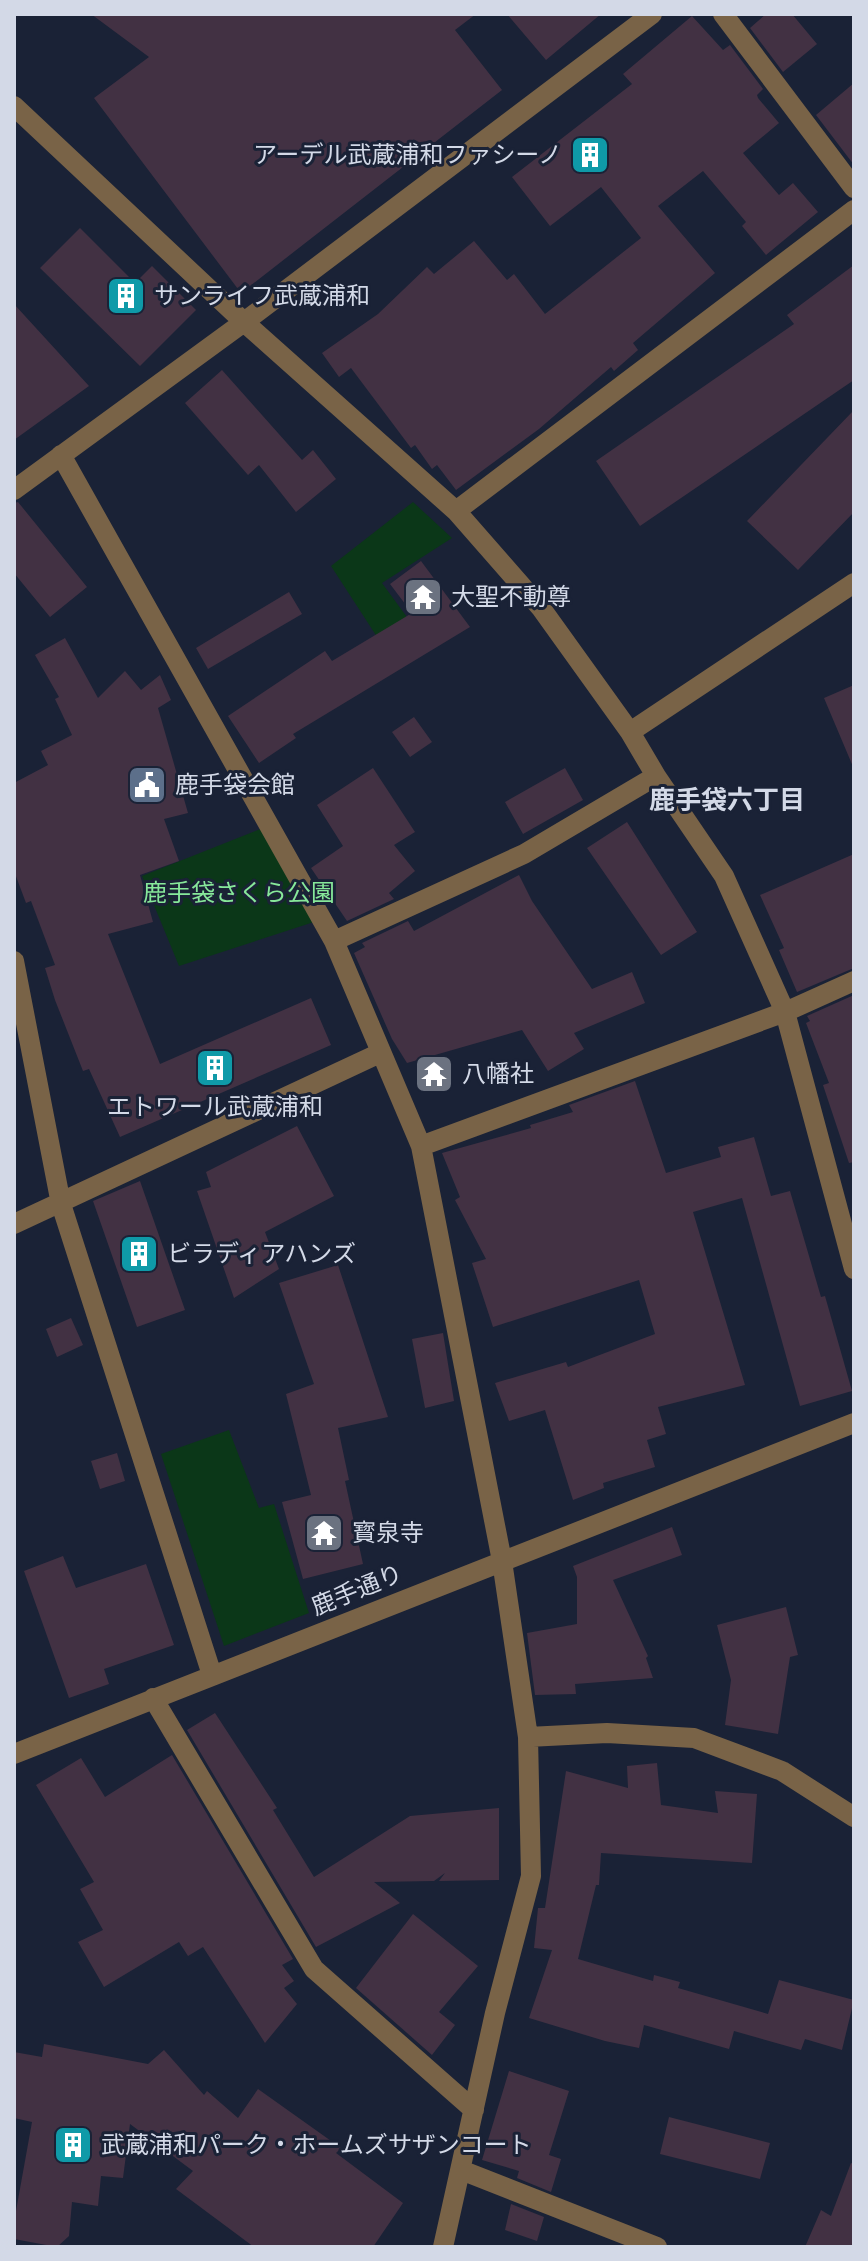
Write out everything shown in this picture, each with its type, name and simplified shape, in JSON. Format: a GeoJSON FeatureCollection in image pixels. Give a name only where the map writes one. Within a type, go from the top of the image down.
{"type":"FeatureCollection","features":[{"type":"Feature","properties":{"kind":"street"},"geometry":{"type":"LineString","coordinates":[[14,490],[244,322],[652,14]]}},
{"type":"Feature","properties":{"kind":"street"},"geometry":{"type":"LineString","coordinates":[[723,14],[854,188]]}},
{"type":"Feature","properties":{"kind":"street"},"geometry":{"type":"LineString","coordinates":[[14,106],[244,322],[456,511],[541,608],[630,732],[724,876],[785,1012],[854,1269]]}},
{"type":"Feature","properties":{"kind":"street"},"geometry":{"type":"LineString","coordinates":[[456,511],[854,210]]}},
{"type":"Feature","properties":{"kind":"street"},"geometry":{"type":"LineString","coordinates":[[61,455],[334,941],[421,1146],[502,1561],[528,1737],[531,1876],[495,2013],[443,2247]]}},
{"type":"Feature","properties":{"kind":"street"},"geometry":{"type":"LineString","coordinates":[[630,732],[854,583]]}},
{"type":"Feature","properties":{"kind":"street"},"geometry":{"type":"LineString","coordinates":[[334,941],[524,854],[656,776]]}},
{"type":"Feature","properties":{"kind":"street"},"geometry":{"type":"LineString","coordinates":[[14,961],[61,1204],[212,1675]]}},
{"type":"Feature","properties":{"kind":"street"},"geometry":{"type":"LineString","coordinates":[[421,1146],[785,1012],[854,981]]}},
{"type":"Feature","properties":{"kind":"street"},"geometry":{"type":"LineString","coordinates":[[14,1224],[380,1053]]}},
{"type":"Feature","properties":{"kind":"street","name":"鹿手通り"},"geometry":{"type":"LineString","coordinates":[[14,1754],[854,1423]]}},
{"type":"Feature","properties":{"kind":"street"},"geometry":{"type":"LineString","coordinates":[[153,1698],[314,1969],[474,2110]]}},
{"type":"Feature","properties":{"kind":"street"},"geometry":{"type":"LineString","coordinates":[[528,1737],[607,1733],[694,1738],[782,1771],[854,1817]]}},
{"type":"Feature","properties":{"kind":"street"},"geometry":{"type":"LineString","coordinates":[[461,2170],[657,2247]]}},
{"type":"Feature","properties":{"kind":"green space"},"geometry":{"type":"Polygon","coordinates":[[[413,502],[452,538],[382,583],[423,639],[392,660],[331,566],[413,502]]]}},
{"type":"Feature","properties":{"kind":"green space","name":"鹿手袋さくら公園"},"geometry":{"type":"Polygon","coordinates":[[[263,828],[317,921],[179,966],[142,876],[263,828]]]}},
{"type":"Feature","properties":{"kind":"green space"},"geometry":{"type":"Polygon","coordinates":[[[229,1430],[259,1508],[274,1504],[309,1613],[224,1646],[161,1454],[229,1430]]]}},
{"type":"Feature","properties":{"kind":"building"},"geometry":{"type":"Polygon","coordinates":[[[91,14],[476,14],[455,30],[502,90],[241,293],[94,98],[149,57],[91,14]]]}},
{"type":"Feature","properties":{"kind":"building"},"geometry":{"type":"Polygon","coordinates":[[[507,14],[601,14],[546,60],[507,14]]]}},
{"type":"Feature","properties":{"kind":"building"},"geometry":{"type":"Polygon","coordinates":[[[766,14],[792,14],[817,44],[783,72],[750,28],[766,14]]]}},
{"type":"Feature","properties":{"kind":"building"},"geometry":{"type":"Polygon","coordinates":[[[692,16],[723,50],[730,45],[763,89],[758,98],[779,123],[743,153],[779,195],[793,183],[818,212],[766,255],[742,226],[746,222],[703,171],[658,206],[715,273],[633,343],[638,350],[614,371],[611,367],[539,429],[456,490],[437,465],[432,469],[415,445],[411,448],[351,368],[339,377],[322,353],[378,314],[427,267],[434,274],[474,241],[507,280],[514,274],[545,314],[641,238],[601,187],[550,226],[512,177],[632,84],[623,74],[692,16]]]}},
{"type":"Feature","properties":{"kind":"building"},"geometry":{"type":"Polygon","coordinates":[[[854,83],[854,165],[816,115],[854,83]]]}},
{"type":"Feature","properties":{"kind":"building","name":"サンライフ武蔵浦和"},"geometry":{"type":"Polygon","coordinates":[[[80,228],[135,283],[152,266],[196,310],[140,366],[40,268],[80,228]]]}},
{"type":"Feature","properties":{"kind":"building"},"geometry":{"type":"Polygon","coordinates":[[[854,265],[854,380],[640,526],[596,461],[794,324],[787,315],[854,265]]]}},
{"type":"Feature","properties":{"kind":"building"},"geometry":{"type":"Polygon","coordinates":[[[14,304],[89,386],[14,440],[14,304]]]}},
{"type":"Feature","properties":{"kind":"building"},"geometry":{"type":"Polygon","coordinates":[[[222,370],[302,460],[313,450],[336,479],[296,512],[259,465],[248,475],[185,403],[222,370]]]}},
{"type":"Feature","properties":{"kind":"building"},"geometry":{"type":"Polygon","coordinates":[[[854,410],[854,512],[798,570],[747,521],[854,410]]]}},
{"type":"Feature","properties":{"kind":"building"},"geometry":{"type":"Polygon","coordinates":[[[18,502],[87,587],[50,617],[14,573],[14,503],[18,502]]]}},
{"type":"Feature","properties":{"kind":"building"},"geometry":{"type":"Polygon","coordinates":[[[421,561],[470,627],[293,734],[296,738],[259,763],[228,716],[325,651],[332,661],[412,613],[390,584],[421,561]]]}},
{"type":"Feature","properties":{"kind":"building"},"geometry":{"type":"Polygon","coordinates":[[[289,592],[302,614],[208,669],[196,648],[289,592]]]}},
{"type":"Feature","properties":{"kind":"building"},"geometry":{"type":"Polygon","coordinates":[[[65,638],[98,698],[125,671],[141,690],[160,675],[171,700],[158,708],[188,813],[164,819],[179,861],[140,875],[153,922],[108,934],[160,1064],[311,998],[331,1045],[120,1137],[89,1069],[83,1071],[45,968],[55,965],[31,901],[26,903],[14,871],[14,783],[48,765],[41,751],[72,735],[55,699],[59,697],[35,655],[65,638]]]}},
{"type":"Feature","properties":{"kind":"building"},"geometry":{"type":"Polygon","coordinates":[[[854,685],[854,769],[824,698],[854,685]]]}},
{"type":"Feature","properties":{"kind":"building"},"geometry":{"type":"Polygon","coordinates":[[[414,717],[432,742],[410,757],[392,732],[414,717]]]}},
{"type":"Feature","properties":{"kind":"building"},"geometry":{"type":"Polygon","coordinates":[[[373,768],[415,832],[394,845],[415,871],[389,893],[394,899],[347,921],[311,868],[343,846],[317,805],[373,768]]]}},
{"type":"Feature","properties":{"kind":"building"},"geometry":{"type":"Polygon","coordinates":[[[565,768],[583,800],[523,834],[505,802],[565,768]]]}},
{"type":"Feature","properties":{"kind":"building"},"geometry":{"type":"Polygon","coordinates":[[[627,822],[697,932],[661,955],[587,848],[627,822]]]}},
{"type":"Feature","properties":{"kind":"building"},"geometry":{"type":"Polygon","coordinates":[[[854,854],[854,968],[797,992],[779,950],[784,948],[760,895],[854,854]]]}},
{"type":"Feature","properties":{"kind":"building"},"geometry":{"type":"Polygon","coordinates":[[[519,875],[532,901],[592,989],[632,972],[645,1003],[574,1033],[584,1049],[548,1071],[522,1030],[407,1063],[392,1039],[354,953],[365,947],[362,943],[408,921],[414,931],[519,875]]]}},
{"type":"Feature","properties":{"kind":"building"},"geometry":{"type":"Polygon","coordinates":[[[854,995],[854,1162],[849,1163],[823,1085],[829,1083],[806,1023],[810,1021],[807,1016],[854,995]]]}},
{"type":"Feature","properties":{"kind":"building"},"geometry":{"type":"Polygon","coordinates":[[[635,1081],[666,1173],[721,1157],[718,1147],[754,1137],[771,1196],[790,1191],[852,1391],[800,1406],[742,1198],[693,1212],[745,1385],[658,1407],[666,1434],[647,1440],[655,1467],[603,1483],[604,1488],[573,1500],[545,1410],[509,1421],[495,1383],[566,1362],[568,1367],[655,1334],[639,1280],[493,1327],[472,1263],[486,1259],[455,1200],[460,1197],[442,1153],[531,1128],[530,1125],[573,1112],[569,1105],[635,1081]]]}},
{"type":"Feature","properties":{"kind":"building"},"geometry":{"type":"Polygon","coordinates":[[[297,1126],[334,1196],[265,1232],[279,1269],[234,1298],[197,1191],[211,1187],[206,1172],[297,1126]]]}},
{"type":"Feature","properties":{"kind":"building","name":"ビラディアハンズ"},"geometry":{"type":"Polygon","coordinates":[[[140,1181],[185,1310],[137,1327],[93,1201],[140,1181]]]}},
{"type":"Feature","properties":{"kind":"building"},"geometry":{"type":"Polygon","coordinates":[[[338,1265],[388,1417],[338,1428],[349,1480],[345,1481],[363,1564],[303,1579],[282,1502],[311,1495],[286,1394],[314,1384],[279,1283],[338,1265]]]}},
{"type":"Feature","properties":{"kind":"building"},"geometry":{"type":"Polygon","coordinates":[[[71,1318],[83,1345],[57,1357],[46,1329],[71,1318]]]}},
{"type":"Feature","properties":{"kind":"building"},"geometry":{"type":"Polygon","coordinates":[[[443,1333],[454,1401],[425,1408],[412,1339],[443,1333]]]}},
{"type":"Feature","properties":{"kind":"building"},"geometry":{"type":"Polygon","coordinates":[[[117,1453],[125,1481],[100,1489],[91,1461],[117,1453]]]}},
{"type":"Feature","properties":{"kind":"building"},"geometry":{"type":"Polygon","coordinates":[[[672,1527],[682,1555],[613,1580],[648,1656],[653,1678],[575,1684],[576,1694],[535,1695],[527,1633],[577,1624],[577,1577],[573,1566],[672,1527]]]}},
{"type":"Feature","properties":{"kind":"building"},"geometry":{"type":"Polygon","coordinates":[[[63,1556],[76,1588],[146,1564],[174,1645],[104,1669],[109,1684],[69,1698],[24,1571],[63,1556]]]}},
{"type":"Feature","properties":{"kind":"building"},"geometry":{"type":"Polygon","coordinates":[[[786,1607],[798,1655],[790,1657],[778,1734],[725,1725],[731,1680],[717,1625],[786,1607]]]}},
{"type":"Feature","properties":{"kind":"building"},"geometry":{"type":"Polygon","coordinates":[[[215,1713],[277,1808],[273,1810],[314,1877],[410,1816],[499,1808],[499,1880],[439,1881],[445,1873],[434,1881],[374,1882],[400,1903],[316,1947],[187,1730],[215,1713]]]}},
{"type":"Feature","properties":{"kind":"building"},"geometry":{"type":"Polygon","coordinates":[[[172,1755],[293,1959],[282,1965],[294,1981],[284,1988],[297,2004],[265,2043],[203,1947],[188,1956],[179,1942],[104,1987],[78,1942],[103,1930],[80,1889],[94,1882],[36,1785],[81,1758],[105,1797],[172,1755]]]}},
{"type":"Feature","properties":{"kind":"building"},"geometry":{"type":"Polygon","coordinates":[[[657,1763],[661,1805],[718,1813],[715,1791],[757,1794],[752,1863],[601,1853],[599,1885],[596,1885],[578,1959],[653,1981],[654,1975],[680,1982],[678,1988],[768,2014],[779,1980],[854,2000],[842,2050],[805,2039],[801,2050],[734,2031],[729,2049],[644,2025],[639,2048],[529,2018],[552,1950],[534,1948],[538,1908],[545,1908],[566,1771],[628,1788],[627,1766],[657,1763]]]}},
{"type":"Feature","properties":{"kind":"building"},"geometry":{"type":"Polygon","coordinates":[[[413,1914],[478,1966],[439,2012],[455,2025],[432,2055],[356,1988],[413,1914]]]}},
{"type":"Feature","properties":{"kind":"building"},"geometry":{"type":"Polygon","coordinates":[[[44,2044],[148,2064],[164,2050],[204,2095],[207,2091],[238,2118],[258,2089],[341,2148],[336,2153],[403,2203],[373,2247],[254,2247],[176,2189],[193,2171],[130,2124],[123,2178],[101,2176],[98,2206],[72,2202],[69,2236],[57,2247],[14,2239],[14,2222],[32,2122],[14,2118],[14,2052],[42,2057],[44,2044]]]}},
{"type":"Feature","properties":{"kind":"building"},"geometry":{"type":"Polygon","coordinates":[[[509,2071],[569,2091],[549,2155],[561,2159],[551,2192],[517,2178],[519,2171],[482,2160],[509,2071]]]}},
{"type":"Feature","properties":{"kind":"building"},"geometry":{"type":"Polygon","coordinates":[[[669,2117],[770,2143],[760,2179],[660,2154],[669,2117]]]}},
{"type":"Feature","properties":{"kind":"building"},"geometry":{"type":"Polygon","coordinates":[[[851,2163],[854,2164],[854,2247],[805,2247],[821,2210],[831,2216],[851,2163]]]}},
{"type":"Feature","properties":{"kind":"building"},"geometry":{"type":"Polygon","coordinates":[[[511,2204],[544,2217],[537,2241],[505,2230],[511,2204]]]}},
{"type":"Feature","properties":{"kind":"place","name":"アーデル武蔵浦和ファシーノ"},"geometry":{"type":"Point","coordinates":[590,155]}},
{"type":"Feature","properties":{"kind":"place","name":"サンライフ武蔵浦和"},"geometry":{"type":"Point","coordinates":[126,296]}},
{"type":"Feature","properties":{"kind":"place","name":"大聖不動尊"},"geometry":{"type":"Point","coordinates":[423,597]}},
{"type":"Feature","properties":{"kind":"place","name":"鹿手袋会館"},"geometry":{"type":"Point","coordinates":[147,785]}},
{"type":"Feature","properties":{"kind":"place","name":"エトワール武蔵浦和"},"geometry":{"type":"Point","coordinates":[215,1068]}},
{"type":"Feature","properties":{"kind":"place","name":"八幡社"},"geometry":{"type":"Point","coordinates":[434,1074]}},
{"type":"Feature","properties":{"kind":"place","name":"ビラディアハンズ"},"geometry":{"type":"Point","coordinates":[139,1254]}},
{"type":"Feature","properties":{"kind":"place","name":"寳泉寺"},"geometry":{"type":"Point","coordinates":[324,1533]}},
{"type":"Feature","properties":{"kind":"place","name":"武蔵浦和パーク・ホームズサザンコート"},"geometry":{"type":"Point","coordinates":[73,2145]}},
{"type":"Feature","properties":{"kind":"district","name":"鹿手袋六丁目"},"geometry":{"type":"Point","coordinates":[727,800]}}]}
